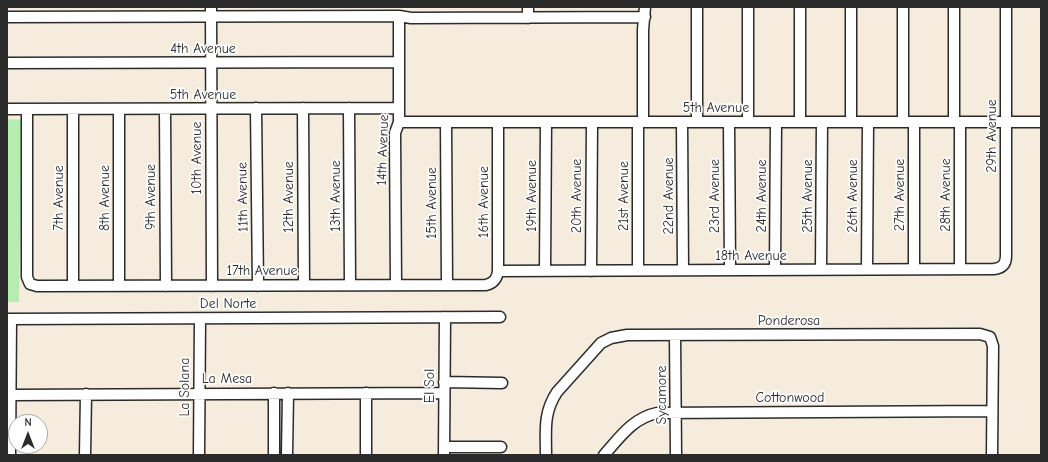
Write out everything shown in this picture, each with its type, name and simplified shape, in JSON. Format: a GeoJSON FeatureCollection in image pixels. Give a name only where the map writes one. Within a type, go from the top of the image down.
{"type":"FeatureCollection","features":[{"type":"Feature","properties":{"kind":"lane"},"geometry":{"type":"LineString","coordinates":[[514,7],[514,18]]}},
{"type":"Feature","properties":{"kind":"lane"},"geometry":{"type":"LineString","coordinates":[[697,7],[697,122]]}},
{"type":"Feature","properties":{"kind":"lane"},"geometry":{"type":"LineString","coordinates":[[748,7],[748,122]]}},
{"type":"Feature","properties":{"kind":"lane"},"geometry":{"type":"LineString","coordinates":[[800,7],[800,122]]}},
{"type":"Feature","properties":{"kind":"lane"},"geometry":{"type":"LineString","coordinates":[[851,7],[851,122]]}},
{"type":"Feature","properties":{"kind":"lane"},"geometry":{"type":"LineString","coordinates":[[903,7],[903,122]]}},
{"type":"Feature","properties":{"kind":"lane","name":"28th Avenue"},"geometry":{"type":"LineString","coordinates":[[954,7],[960,268]]}},
{"type":"Feature","properties":{"kind":"lane","name":"29th Avenue"},"geometry":{"type":"LineString","coordinates":[[1004,265],[1006,256],[1006,7]]}},
{"type":"Feature","properties":{"kind":"lane"},"geometry":{"type":"LineString","coordinates":[[7,17],[211,12],[399,16],[411,18],[514,18],[528,12],[645,12]]}},
{"type":"Feature","properties":{"kind":"lane","name":"10th Avenue"},"geometry":{"type":"LineString","coordinates":[[211,12],[212,286]]}},
{"type":"Feature","properties":{"kind":"lane","name":"21st Avenue"},"geometry":{"type":"LineString","coordinates":[[638,270],[643,30],[645,12]]}},
{"type":"Feature","properties":{"kind":"lane","name":"14th Avenue"},"geometry":{"type":"LineString","coordinates":[[396,285],[395,133],[399,122],[399,16]]}},
{"type":"Feature","properties":{"kind":"lane","name":"4th Avenue"},"geometry":{"type":"LineString","coordinates":[[7,63],[399,62]]}},
{"type":"Feature","properties":{"kind":"lane","name":"11th Avenue"},"geometry":{"type":"LineString","coordinates":[[256,108],[258,286]]}},
{"type":"Feature","properties":{"kind":"lane","name":"12th Avenue"},"geometry":{"type":"LineString","coordinates":[[303,108],[304,285]]}},
{"type":"Feature","properties":{"kind":"lane","name":"13th Avenue"},"geometry":{"type":"LineString","coordinates":[[349,108],[350,285]]}},
{"type":"Feature","properties":{"kind":"lane","name":"5th Avenue"},"geometry":{"type":"LineString","coordinates":[[7,109],[399,108]]}},
{"type":"Feature","properties":{"kind":"lane","name":"17th Avenue"},"geometry":{"type":"LineString","coordinates":[[27,109],[27,277],[30,284],[37,286],[258,286],[486,285],[494,282]]}},
{"type":"Feature","properties":{"kind":"lane","name":"7th Avenue"},"geometry":{"type":"LineString","coordinates":[[73,109],[73,286]]}},
{"type":"Feature","properties":{"kind":"lane","name":"8th Avenue"},"geometry":{"type":"LineString","coordinates":[[119,109],[120,286]]}},
{"type":"Feature","properties":{"kind":"lane","name":"9th Avenue"},"geometry":{"type":"LineString","coordinates":[[165,109],[166,286]]}},
{"type":"Feature","properties":{"kind":"lane","name":"5th Avenue"},"geometry":{"type":"LineString","coordinates":[[399,122],[1037,122]]}},
{"type":"Feature","properties":{"kind":"lane","name":"15th Avenue"},"geometry":{"type":"LineString","coordinates":[[446,122],[447,285]]}},
{"type":"Feature","properties":{"kind":"lane","name":"16th Avenue"},"geometry":{"type":"LineString","coordinates":[[494,282],[498,276],[498,122]]}},
{"type":"Feature","properties":{"kind":"lane","name":"19th Avenue"},"geometry":{"type":"LineString","coordinates":[[545,271],[546,122]]}},
{"type":"Feature","properties":{"kind":"lane","name":"20th Avenue"},"geometry":{"type":"LineString","coordinates":[[591,271],[592,122]]}},
{"type":"Feature","properties":{"kind":"lane","name":"22nd Avenue"},"geometry":{"type":"LineString","coordinates":[[682,122],[683,270]]}},
{"type":"Feature","properties":{"kind":"lane","name":"23rd Avenue"},"geometry":{"type":"LineString","coordinates":[[729,122],[730,270]]}},
{"type":"Feature","properties":{"kind":"lane","name":"24th Avenue"},"geometry":{"type":"LineString","coordinates":[[775,270],[776,122]]}},
{"type":"Feature","properties":{"kind":"lane","name":"25th Avenue"},"geometry":{"type":"LineString","coordinates":[[821,269],[822,122]]}},
{"type":"Feature","properties":{"kind":"lane","name":"26th Avenue"},"geometry":{"type":"LineString","coordinates":[[867,269],[868,122]]}},
{"type":"Feature","properties":{"kind":"lane","name":"27th Avenue"},"geometry":{"type":"LineString","coordinates":[[914,122],[914,269]]}},
{"type":"Feature","properties":{"kind":"lane","name":"18th Avenue"},"geometry":{"type":"LineString","coordinates":[[498,272],[960,268],[994,269],[1004,265]]}},
{"type":"Feature","properties":{"kind":"lane","name":"El Sol"},"geometry":{"type":"LineString","coordinates":[[444,451],[445,317]]}},
{"type":"Feature","properties":{"kind":"lane","name":"Del Norte"},"geometry":{"type":"LineString","coordinates":[[9,319],[500,317]]}},
{"type":"Feature","properties":{"kind":"lane","name":"La Solana"},"geometry":{"type":"LineString","coordinates":[[199,455],[200,318]]}},
{"type":"Feature","properties":{"kind":"lane"},"geometry":{"type":"LineString","coordinates":[[9,319],[9,414]]}},
{"type":"Feature","properties":{"kind":"lane","name":"Ponderosa"},"geometry":{"type":"LineString","coordinates":[[546,455],[546,417],[552,400],[557,392],[597,346],[611,338],[621,335],[983,334],[990,337],[993,346],[992,455]]}},
{"type":"Feature","properties":{"kind":"lane","name":"Sycamore"},"geometry":{"type":"LineString","coordinates":[[675,335],[676,455]]}},
{"type":"Feature","properties":{"kind":"lane"},"geometry":{"type":"LineString","coordinates":[[444,382],[502,383]]}},
{"type":"Feature","properties":{"kind":"lane","name":"La Mesa"},"geometry":{"type":"LineString","coordinates":[[9,388],[86,394],[444,393]]}},
{"type":"Feature","properties":{"kind":"lane"},"geometry":{"type":"LineString","coordinates":[[274,393],[274,455]]}},
{"type":"Feature","properties":{"kind":"lane"},"geometry":{"type":"LineString","coordinates":[[287,455],[288,393]]}},
{"type":"Feature","properties":{"kind":"lane"},"geometry":{"type":"LineString","coordinates":[[366,393],[366,455]]}},
{"type":"Feature","properties":{"kind":"lane"},"geometry":{"type":"LineString","coordinates":[[85,455],[86,394]]}},
{"type":"Feature","properties":{"kind":"lane","name":"Cottonwood"},"geometry":{"type":"LineString","coordinates":[[604,455],[629,427],[638,420],[657,413],[992,411]]}},
{"type":"Feature","properties":{"kind":"lane"},"geometry":{"type":"LineString","coordinates":[[444,451],[501,447]]}},
{"type":"Feature","properties":{"kind":"green space"},"geometry":{"type":"Polygon","coordinates":[[[7,119],[22,120],[19,302],[7,302],[7,119]]]}}]}
